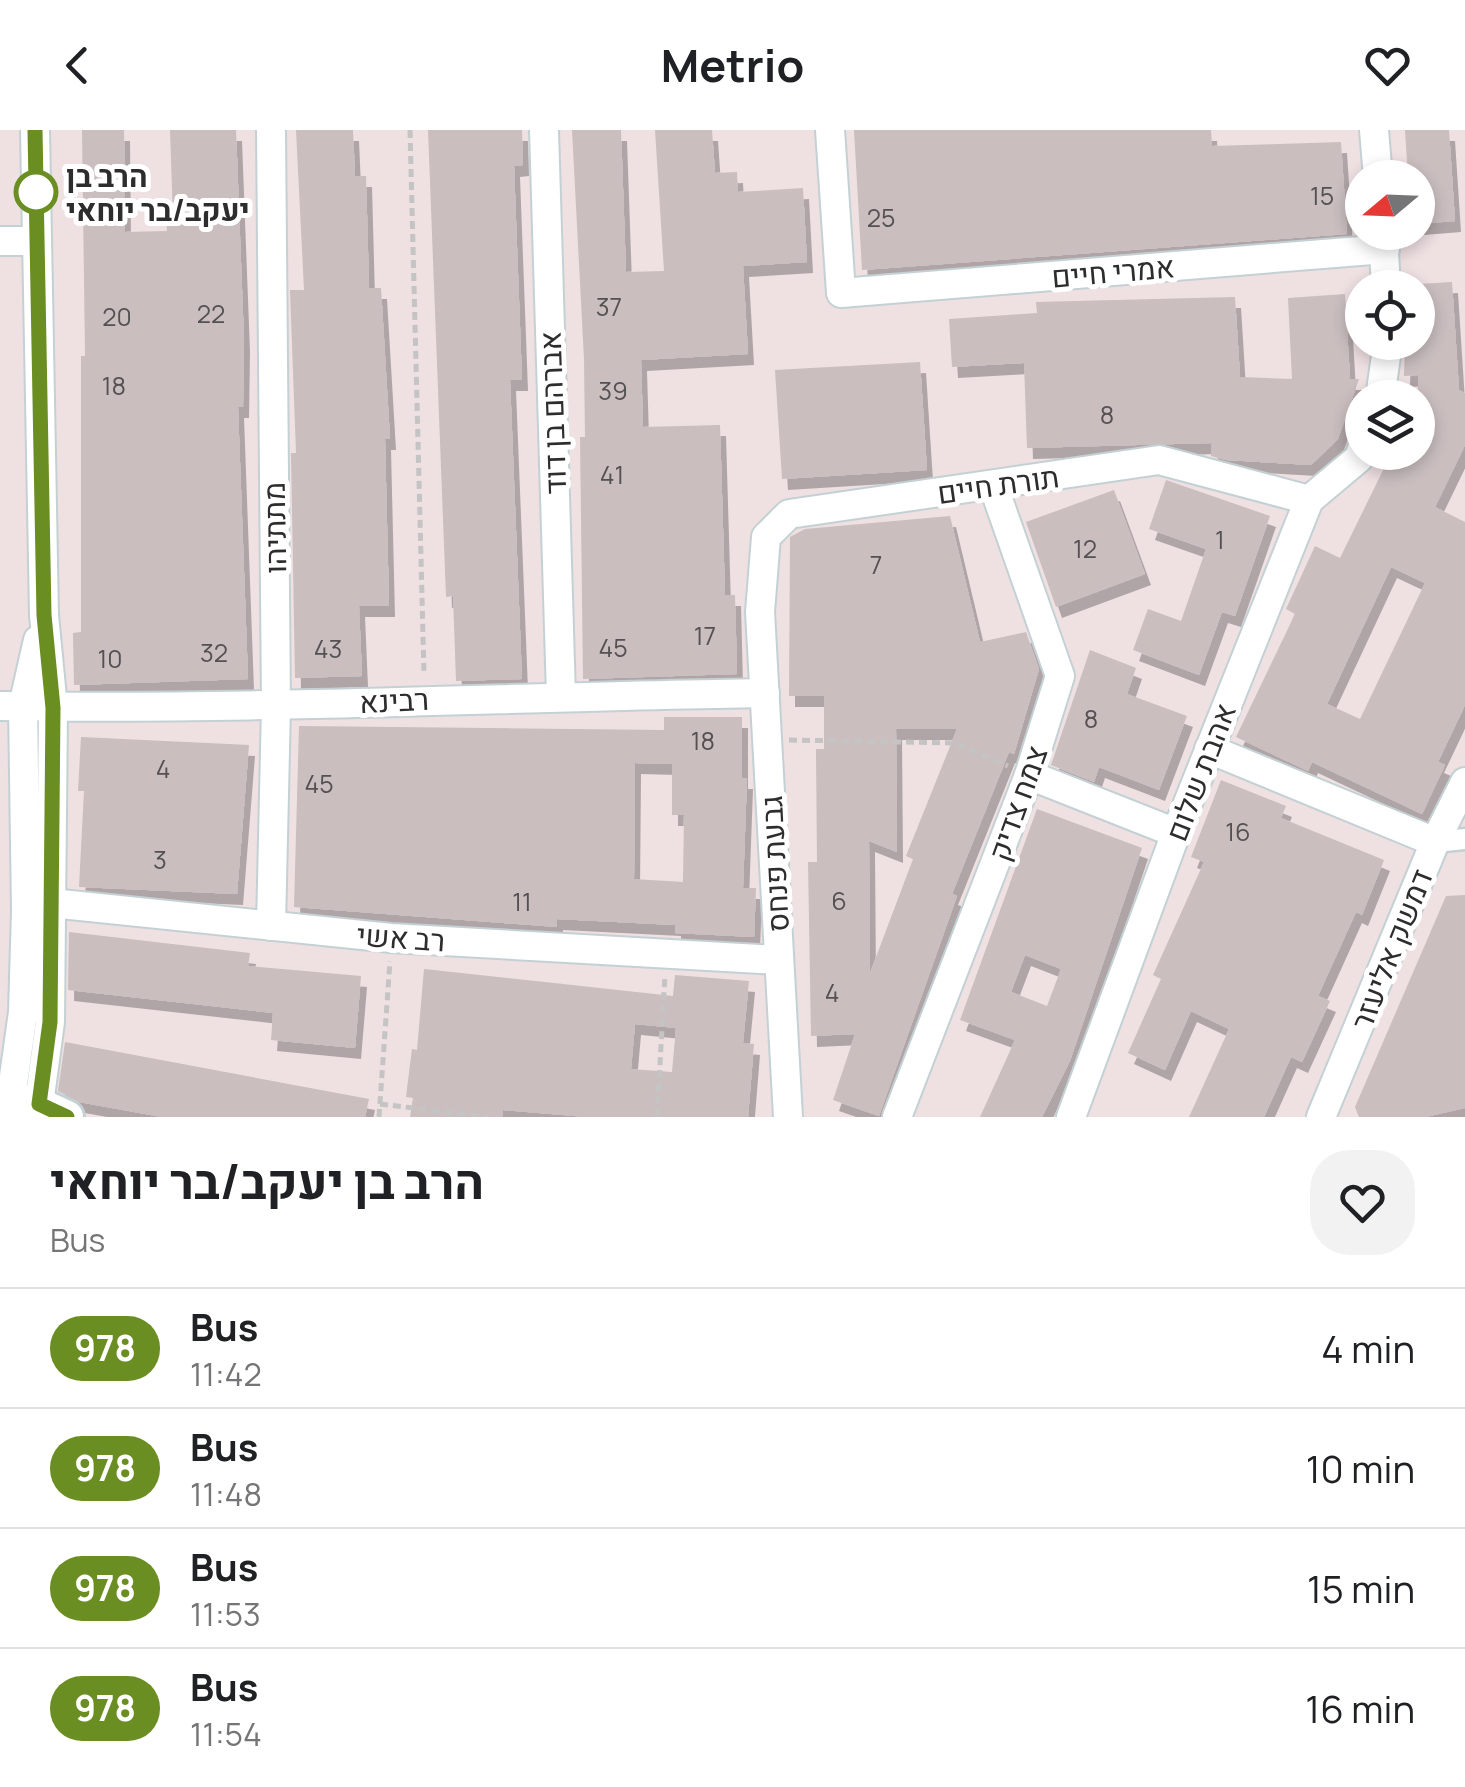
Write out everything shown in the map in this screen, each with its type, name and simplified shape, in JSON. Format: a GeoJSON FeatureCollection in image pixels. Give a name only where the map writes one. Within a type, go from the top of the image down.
{"type":"FeatureCollection","features":[{"type":"Feature","properties":{"kind":"street"},"geometry":{"type":"LineString","coordinates":[[27,1108],[23,1012],[39,907],[53,708],[44,615],[35,130]]}},
{"type":"Feature","properties":{"kind":"street","name":"מתתיהו"},"geometry":{"type":"LineString","coordinates":[[271,130],[276,706],[271,926]]}},
{"type":"Feature","properties":{"kind":"street","name":"אברהם בן דוד"},"geometry":{"type":"LineString","coordinates":[[544,130],[561,696]]}},
{"type":"Feature","properties":{"kind":"street","name":"אמרי חיים"},"geometry":{"type":"LineString","coordinates":[[830,130],[840,294],[1345,245]]}},
{"type":"Feature","properties":{"kind":"street"},"geometry":{"type":"LineString","coordinates":[[1374,130],[1376,160]]}},
{"type":"Feature","properties":{"kind":"street"},"geometry":{"type":"LineString","coordinates":[[0,241],[37,241]]}},
{"type":"Feature","properties":{"kind":"street","name":"תורת חיים"},"geometry":{"type":"LineString","coordinates":[[760,612],[766,537],[789,514],[1159,460],[1309,500]]}},
{"type":"Feature","properties":{"kind":"street","name":"אהבת שלום"},"geometry":{"type":"LineString","coordinates":[[1071,1117],[1176,833],[1309,500],[1345,470]]}},
{"type":"Feature","properties":{"kind":"street","name":"צמח צדיק"},"geometry":{"type":"LineString","coordinates":[[897,1117],[1029,775],[1060,676],[993,484]]}},
{"type":"Feature","properties":{"kind":"street","name":"גבעת פנחס"},"geometry":{"type":"LineString","coordinates":[[760,612],[788,1117]]}},
{"type":"Feature","properties":{"kind":"street"},"geometry":{"type":"LineString","coordinates":[[27,1108],[50,1022],[12,706],[44,615]]}},
{"type":"Feature","properties":{"kind":"street","name":"רבינא"},"geometry":{"type":"LineString","coordinates":[[12,706],[276,706],[425,698],[765,693]]}},
{"type":"Feature","properties":{"kind":"street"},"geometry":{"type":"LineString","coordinates":[[1209,749],[1435,842],[1465,839]]}},
{"type":"Feature","properties":{"kind":"street"},"geometry":{"type":"LineString","coordinates":[[1029,775],[1176,833]]}},
{"type":"Feature","properties":{"kind":"street","name":"דמשק אליעזר"},"geometry":{"type":"LineString","coordinates":[[1322,1117],[1435,842],[1465,782]]}},
{"type":"Feature","properties":{"kind":"street","name":"רב אשי"},"geometry":{"type":"LineString","coordinates":[[39,907],[392,938],[778,960]]}},
{"type":"Feature","properties":{"kind":"street"},"geometry":{"type":"LineString","coordinates":[[0,1041],[23,1012]]}},
{"type":"Feature","properties":{"kind":"path"},"geometry":{"type":"LineString","coordinates":[[410,130],[425,698]]}},
{"type":"Feature","properties":{"kind":"path"},"geometry":{"type":"LineString","coordinates":[[768,740],[956,743],[1029,775]]}},
{"type":"Feature","properties":{"kind":"path"},"geometry":{"type":"LineString","coordinates":[[379,1117],[392,938]]}},
{"type":"Feature","properties":{"kind":"path"},"geometry":{"type":"LineString","coordinates":[[658,1117],[666,954]]}},
{"type":"Feature","properties":{"kind":"path"},"geometry":{"type":"LineString","coordinates":[[380,1104],[488,1117]]}},
{"type":"Feature","properties":{"kind":"building"},"geometry":{"type":"Polygon","coordinates":[[[82,130],[124,130],[125,232],[167,231],[166,219],[173,219],[170,130],[236,130],[244,341],[243,407],[238,407],[248,679],[74,685],[73,633],[81,632],[81,356],[85,356],[82,130]]]}},
{"type":"Feature","properties":{"kind":"building"},"geometry":{"type":"Polygon","coordinates":[[[296,130],[353,130],[355,176],[366,176],[369,288],[381,288],[390,439],[385,439],[389,606],[359,606],[362,676],[295,678],[291,453],[296,453],[290,290],[304,290],[296,130]]]}},
{"type":"Feature","properties":{"kind":"building"},"geometry":{"type":"Polygon","coordinates":[[[428,130],[522,130],[523,165],[514,166],[522,380],[510,380],[522,679],[456,681],[453,596],[446,597],[428,130]]]}},
{"type":"Feature","properties":{"kind":"building"},"geometry":{"type":"Polygon","coordinates":[[[572,130],[621,130],[626,272],[664,271],[655,130],[712,130],[715,173],[737,172],[738,192],[803,188],[807,262],[743,266],[748,354],[641,360],[643,427],[720,425],[725,595],[735,595],[737,674],[583,679],[580,437],[585,437],[584,359],[572,130]]]}},
{"type":"Feature","properties":{"kind":"building"},"geometry":{"type":"Polygon","coordinates":[[[854,130],[1211,130],[1212,146],[1341,142],[1345,234],[862,270],[854,130]]]}},
{"type":"Feature","properties":{"kind":"building"},"geometry":{"type":"Polygon","coordinates":[[[1405,130],[1449,130],[1455,221],[1435,223],[1435,160],[1407,160],[1405,130]]]}},
{"type":"Feature","properties":{"kind":"building"},"geometry":{"type":"Polygon","coordinates":[[[1452,282],[1459,390],[1465,393],[1465,445],[1435,507],[1465,522],[1465,705],[1438,762],[1445,765],[1422,814],[1312,762],[1308,771],[1236,737],[1295,614],[1286,609],[1315,546],[1340,558],[1383,470],[1435,470],[1435,380],[1404,376],[1404,360],[1435,360],[1435,283],[1452,282]],[[1391,567],[1327,704],[1360,719],[1425,583],[1391,567]]]}},
{"type":"Feature","properties":{"kind":"building"},"geometry":{"type":"Polygon","coordinates":[[[1345,294],[1345,360],[1349,360],[1350,379],[1359,379],[1345,380],[1345,419],[1338,439],[1311,465],[1226,460],[1211,456],[1212,443],[1027,448],[1024,363],[952,367],[949,319],[1037,313],[1036,302],[1235,297],[1240,377],[1292,379],[1288,298],[1345,294]]]}},
{"type":"Feature","properties":{"kind":"building"},"geometry":{"type":"Polygon","coordinates":[[[920,362],[927,470],[782,479],[775,370],[920,362]]]}},
{"type":"Feature","properties":{"kind":"building"},"geometry":{"type":"Polygon","coordinates":[[[1166,480],[1270,516],[1235,616],[1222,612],[1199,675],[1133,650],[1148,609],[1181,621],[1206,549],[1149,529],[1166,480]]]}},
{"type":"Feature","properties":{"kind":"building"},"geometry":{"type":"Polygon","coordinates":[[[1114,490],[1145,574],[1056,607],[1026,522],[1114,490]]]}},
{"type":"Feature","properties":{"kind":"building"},"geometry":{"type":"Polygon","coordinates":[[[950,516],[980,642],[1026,632],[1039,669],[1014,754],[1009,752],[952,894],[957,896],[879,1116],[833,1100],[855,1034],[811,1036],[808,862],[817,862],[816,749],[824,749],[824,696],[789,696],[790,537],[805,529],[950,516]],[[896,729],[897,852],[869,841],[870,973],[913,859],[906,856],[957,729],[896,729]]]}},
{"type":"Feature","properties":{"kind":"building"},"geometry":{"type":"Polygon","coordinates":[[[1090,650],[1136,668],[1127,694],[1187,716],[1159,790],[1099,767],[1094,782],[1051,765],[1090,650]]]}},
{"type":"Feature","properties":{"kind":"building"},"geometry":{"type":"Polygon","coordinates":[[[664,717],[742,717],[742,778],[747,778],[743,888],[756,888],[754,937],[675,933],[675,925],[557,919],[557,927],[294,907],[299,726],[664,730],[664,717]],[[635,763],[634,879],[683,882],[684,815],[672,815],[672,764],[635,763]]]}},
{"type":"Feature","properties":{"kind":"building"},"geometry":{"type":"Polygon","coordinates":[[[81,737],[249,745],[237,894],[79,887],[84,791],[78,791],[81,737]]]}},
{"type":"Feature","properties":{"kind":"building"},"geometry":{"type":"Polygon","coordinates":[[[1221,780],[1286,806],[1281,818],[1384,860],[1362,915],[1356,912],[1318,996],[1330,1001],[1302,1062],[1291,1057],[1264,1117],[1189,1117],[1229,1029],[1191,1011],[1165,1070],[1128,1053],[1161,979],[1153,975],[1204,862],[1191,857],[1221,780]]]}},
{"type":"Feature","properties":{"kind":"building"},"geometry":{"type":"Polygon","coordinates":[[[1037,809],[1142,848],[1070,1061],[1042,1117],[980,1117],[1015,1040],[960,1020],[1037,809]],[[1025,955],[1011,992],[1047,1006],[1061,969],[1025,955]]]}},
{"type":"Feature","properties":{"kind":"building"},"geometry":{"type":"Polygon","coordinates":[[[1465,895],[1465,1108],[1425,1117],[1359,1117],[1355,1107],[1446,896],[1465,895]]]}},
{"type":"Feature","properties":{"kind":"building"},"geometry":{"type":"Polygon","coordinates":[[[69,932],[250,953],[248,966],[361,976],[355,1048],[271,1040],[273,1013],[68,990],[69,932]]]}},
{"type":"Feature","properties":{"kind":"building"},"geometry":{"type":"Polygon","coordinates":[[[424,969],[673,996],[675,975],[749,981],[743,1043],[754,1044],[748,1117],[587,1117],[503,1110],[502,1117],[410,1117],[413,1098],[406,1097],[412,1049],[417,1050],[424,969]],[[635,1024],[631,1069],[672,1072],[676,1028],[635,1024]]]}},
{"type":"Feature","properties":{"kind":"building"},"geometry":{"type":"Polygon","coordinates":[[[65,1042],[369,1099],[365,1117],[162,1117],[79,1102],[58,1091],[65,1042]]]}},
{"type":"Feature","properties":{"kind":"bus line","name":"978"},"geometry":{"type":"LineString","coordinates":[[35,130],[44,615],[53,708],[50,1022],[39,1104],[67,1117]]}},
{"type":"Feature","properties":{"kind":"place","name":"הרב בן יעקב/בר יוחאי"},"geometry":{"type":"Point","coordinates":[36,192]}}]}
